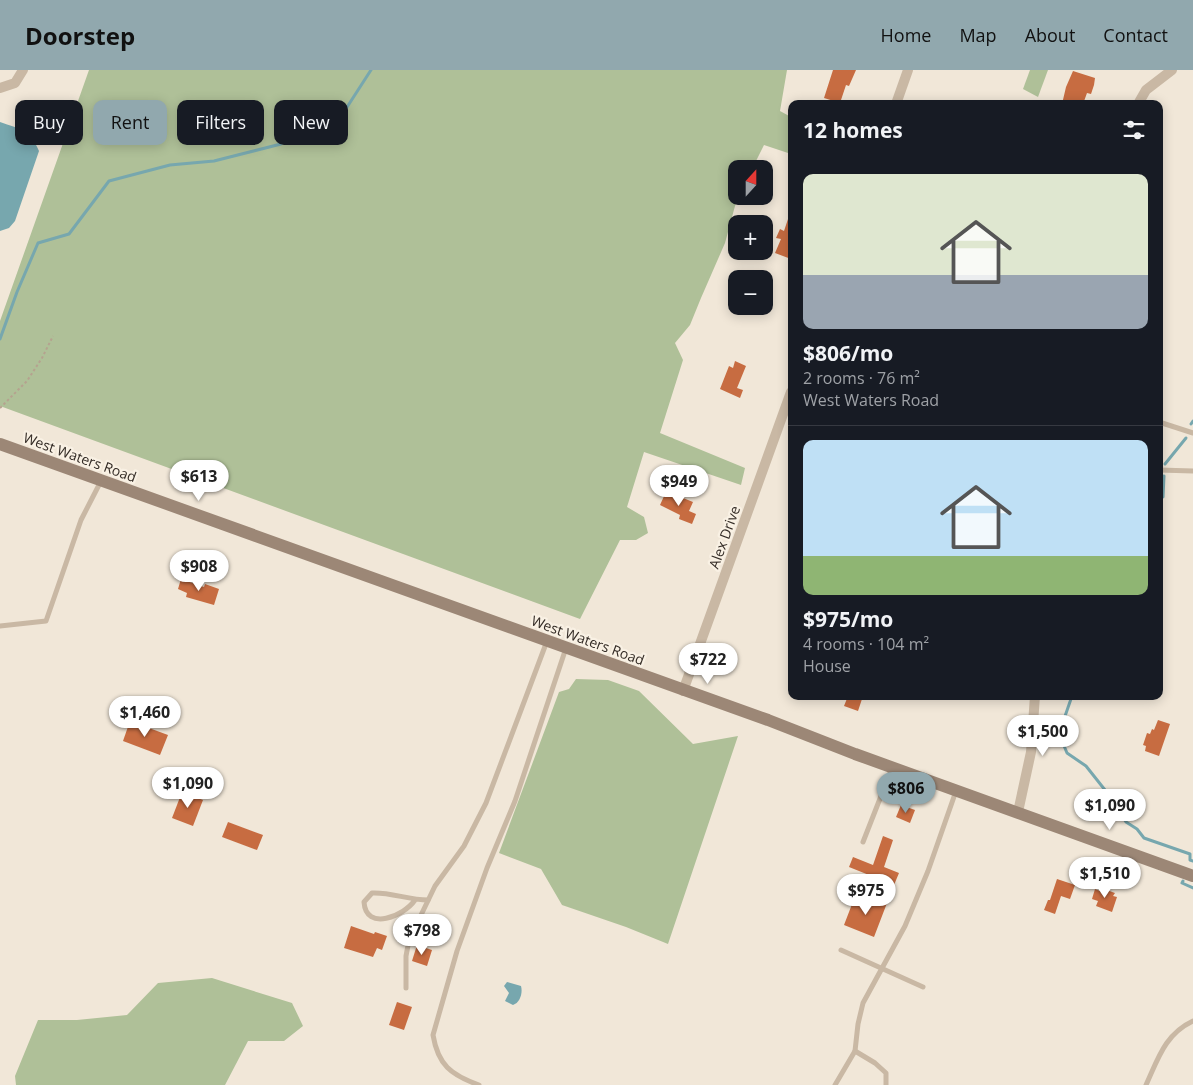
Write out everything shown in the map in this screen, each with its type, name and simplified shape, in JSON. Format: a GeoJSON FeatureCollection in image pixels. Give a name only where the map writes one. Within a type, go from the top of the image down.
{"type":"FeatureCollection","features":[{"type":"Feature","properties":{"kind":"street"},"geometry":{"type":"LineString","coordinates":[[4,87],[15,83],[23,70]]}},
{"type":"Feature","properties":{"kind":"street"},"geometry":{"type":"LineString","coordinates":[[897,100],[908,70]]}},
{"type":"Feature","properties":{"kind":"street"},"geometry":{"type":"LineString","coordinates":[[1140,100],[1146,90],[1172,70]]}},
{"type":"Feature","properties":{"kind":"street","name":"Alex Drive"},"geometry":{"type":"LineString","coordinates":[[683,691],[788,400]]}},
{"type":"Feature","properties":{"kind":"street","name":"West Waters Road"},"geometry":{"type":"LineString","coordinates":[[0,444],[768,720],[892,768],[1193,876]]}},
{"type":"Feature","properties":{"kind":"street"},"geometry":{"type":"LineString","coordinates":[[1018,812],[1031,752],[1035,700]]}},
{"type":"Feature","properties":{"kind":"lane"},"geometry":{"type":"LineString","coordinates":[[1163,423],[1193,433]]}},
{"type":"Feature","properties":{"kind":"lane"},"geometry":{"type":"LineString","coordinates":[[1163,470],[1193,471]]}},
{"type":"Feature","properties":{"kind":"lane"},"geometry":{"type":"LineString","coordinates":[[0,626],[46,621],[81,520],[102,481]]}},
{"type":"Feature","properties":{"kind":"lane"},"geometry":{"type":"LineString","coordinates":[[406,988],[406,948],[435,886],[464,846],[479,819],[547,641]]}},
{"type":"Feature","properties":{"kind":"lane"},"geometry":{"type":"LineString","coordinates":[[479,1085],[455,1074],[441,1061],[433,1035],[457,951],[487,868],[515,801],[567,648]]}},
{"type":"Feature","properties":{"kind":"lane"},"geometry":{"type":"LineString","coordinates":[[863,842],[892,768]]}},
{"type":"Feature","properties":{"kind":"lane"},"geometry":{"type":"LineString","coordinates":[[835,1085],[855,1050],[863,1003],[905,926],[957,790]]}},
{"type":"Feature","properties":{"kind":"lane"},"geometry":{"type":"LineString","coordinates":[[415,900],[400,913],[376,919],[369,916],[364,902],[372,893],[385,892],[415,900],[428,900]]}},
{"type":"Feature","properties":{"kind":"lane"},"geometry":{"type":"LineString","coordinates":[[841,950],[924,987]]}},
{"type":"Feature","properties":{"kind":"lane"},"geometry":{"type":"LineString","coordinates":[[1146,1085],[1172,1035],[1193,1021]]}},
{"type":"Feature","properties":{"kind":"lane"},"geometry":{"type":"LineString","coordinates":[[855,1050],[886,1073],[886,1085]]}},
{"type":"Feature","properties":{"kind":"path"},"geometry":{"type":"LineString","coordinates":[[0,408],[27,381],[53,336]]}},
{"type":"Feature","properties":{"kind":"green space"},"geometry":{"type":"Polygon","coordinates":[[[89,70],[787,70],[780,111],[788,115],[788,153],[764,145],[756,160],[728,160],[728,205],[735,205],[733,215],[728,215],[728,232],[725,243],[690,325],[675,343],[683,360],[660,433],[745,468],[741,485],[644,452],[627,507],[644,517],[648,533],[636,540],[620,540],[580,619],[0,406],[0,321],[62,145],[83,145],[83,100],[78,100],[89,70]]]}},
{"type":"Feature","properties":{"kind":"green space"},"geometry":{"type":"Polygon","coordinates":[[[1030,70],[1048,70],[1038,97],[1023,89],[1030,70]]]}},
{"type":"Feature","properties":{"kind":"green space"},"geometry":{"type":"Polygon","coordinates":[[[576,679],[608,680],[639,691],[693,744],[738,736],[668,944],[562,905],[541,869],[499,853],[559,692],[569,689],[576,679]]]}},
{"type":"Feature","properties":{"kind":"green space"},"geometry":{"type":"Polygon","coordinates":[[[212,978],[292,1003],[303,1026],[284,1041],[248,1041],[225,1085],[16,1085],[15,1076],[38,1020],[77,1020],[127,1015],[158,983],[212,978]]]}},
{"type":"Feature","properties":{"kind":"water"},"geometry":{"type":"Polygon","coordinates":[[[0,122],[15,128],[15,145],[36,145],[39,151],[15,221],[9,228],[0,231],[0,122]]]}},
{"type":"Feature","properties":{"kind":"water"},"geometry":{"type":"Polygon","coordinates":[[[507,982],[521,986],[522,992],[520,997],[513,1005],[505,1001],[509,993],[504,986],[507,982]]]}},
{"type":"Feature","properties":{"kind":"building"},"geometry":{"type":"Polygon","coordinates":[[[833,70],[856,70],[849,86],[846,85],[841,100],[824,98],[833,70]]]}},
{"type":"Feature","properties":{"kind":"building"},"geometry":{"type":"Polygon","coordinates":[[[1073,71],[1095,78],[1091,94],[1087,93],[1084,100],[1063,100],[1073,71]]]}},
{"type":"Feature","properties":{"kind":"building"},"geometry":{"type":"Polygon","coordinates":[[[788,219],[788,258],[775,253],[781,239],[776,238],[780,229],[784,231],[788,219]]]}},
{"type":"Feature","properties":{"kind":"building"},"geometry":{"type":"Polygon","coordinates":[[[735,361],[746,366],[737,388],[743,390],[740,398],[720,389],[729,366],[733,368],[735,361]]]}},
{"type":"Feature","properties":{"kind":"building"},"geometry":{"type":"Polygon","coordinates":[[[665,494],[672,496],[673,494],[693,502],[689,511],[696,514],[692,524],[679,519],[680,515],[660,505],[665,494]]]}},
{"type":"Feature","properties":{"kind":"building"},"geometry":{"type":"Polygon","coordinates":[[[181,579],[204,587],[205,584],[219,589],[214,605],[186,597],[187,593],[178,589],[181,579]]]}},
{"type":"Feature","properties":{"kind":"building"},"geometry":{"type":"Polygon","coordinates":[[[846,700],[862,700],[858,711],[844,706],[846,700]]]}},
{"type":"Feature","properties":{"kind":"building"},"geometry":{"type":"Polygon","coordinates":[[[1158,720],[1170,724],[1159,756],[1145,751],[1146,746],[1143,745],[1147,733],[1150,734],[1152,729],[1154,730],[1158,720]]]}},
{"type":"Feature","properties":{"kind":"building"},"geometry":{"type":"Polygon","coordinates":[[[130,721],[168,735],[160,755],[123,741],[130,721]]]}},
{"type":"Feature","properties":{"kind":"building"},"geometry":{"type":"Polygon","coordinates":[[[182,792],[203,800],[193,826],[172,818],[182,792]]]}},
{"type":"Feature","properties":{"kind":"building"},"geometry":{"type":"Polygon","coordinates":[[[901,805],[915,810],[910,823],[896,817],[901,805]]]}},
{"type":"Feature","properties":{"kind":"building"},"geometry":{"type":"Polygon","coordinates":[[[228,822],[263,835],[257,850],[222,837],[228,822]]]}},
{"type":"Feature","properties":{"kind":"building"},"geometry":{"type":"Polygon","coordinates":[[[883,836],[893,840],[884,867],[899,873],[894,885],[849,867],[853,857],[873,865],[883,836]]]}},
{"type":"Feature","properties":{"kind":"building"},"geometry":{"type":"Polygon","coordinates":[[[1057,879],[1075,885],[1070,899],[1061,896],[1055,914],[1044,910],[1048,900],[1050,900],[1057,879]]]}},
{"type":"Feature","properties":{"kind":"building"},"geometry":{"type":"Polygon","coordinates":[[[1101,888],[1115,893],[1113,896],[1117,897],[1112,912],[1096,906],[1098,901],[1092,899],[1095,889],[1100,891],[1101,888]]]}},
{"type":"Feature","properties":{"kind":"building"},"geometry":{"type":"Polygon","coordinates":[[[871,897],[887,903],[874,937],[844,925],[854,899],[868,905],[871,897]]]}},
{"type":"Feature","properties":{"kind":"building"},"geometry":{"type":"Polygon","coordinates":[[[351,926],[374,934],[375,932],[387,936],[382,950],[377,948],[373,957],[344,948],[351,926]]]}},
{"type":"Feature","properties":{"kind":"building"},"geometry":{"type":"Polygon","coordinates":[[[417,945],[432,950],[427,966],[412,961],[417,945]]]}},
{"type":"Feature","properties":{"kind":"building"},"geometry":{"type":"Polygon","coordinates":[[[397,1002],[412,1007],[404,1030],[389,1025],[397,1002]]]}},
{"type":"Feature","properties":{"kind":"waterway"},"geometry":{"type":"LineString","coordinates":[[0,339],[38,243],[69,234],[109,181],[170,165],[214,161],[281,144],[340,118],[371,70]]}},
{"type":"Feature","properties":{"kind":"waterway"},"geometry":{"type":"LineString","coordinates":[[1165,464],[1186,438]]}},
{"type":"Feature","properties":{"kind":"waterway"},"geometry":{"type":"LineString","coordinates":[[1163,497],[1164,476]]}},
{"type":"Feature","properties":{"kind":"waterway"},"geometry":{"type":"LineString","coordinates":[[1063,722],[1071,700]]}},
{"type":"Feature","properties":{"kind":"waterway"},"geometry":{"type":"LineString","coordinates":[[1060,736],[1067,753],[1086,766],[1105,790],[1126,822],[1137,829],[1144,838],[1190,854],[1190,860],[1193,861]]}},
{"type":"Feature","properties":{"kind":"waterway"},"geometry":{"type":"LineString","coordinates":[[1183,881],[1182,883],[1193,888]]}}]}
